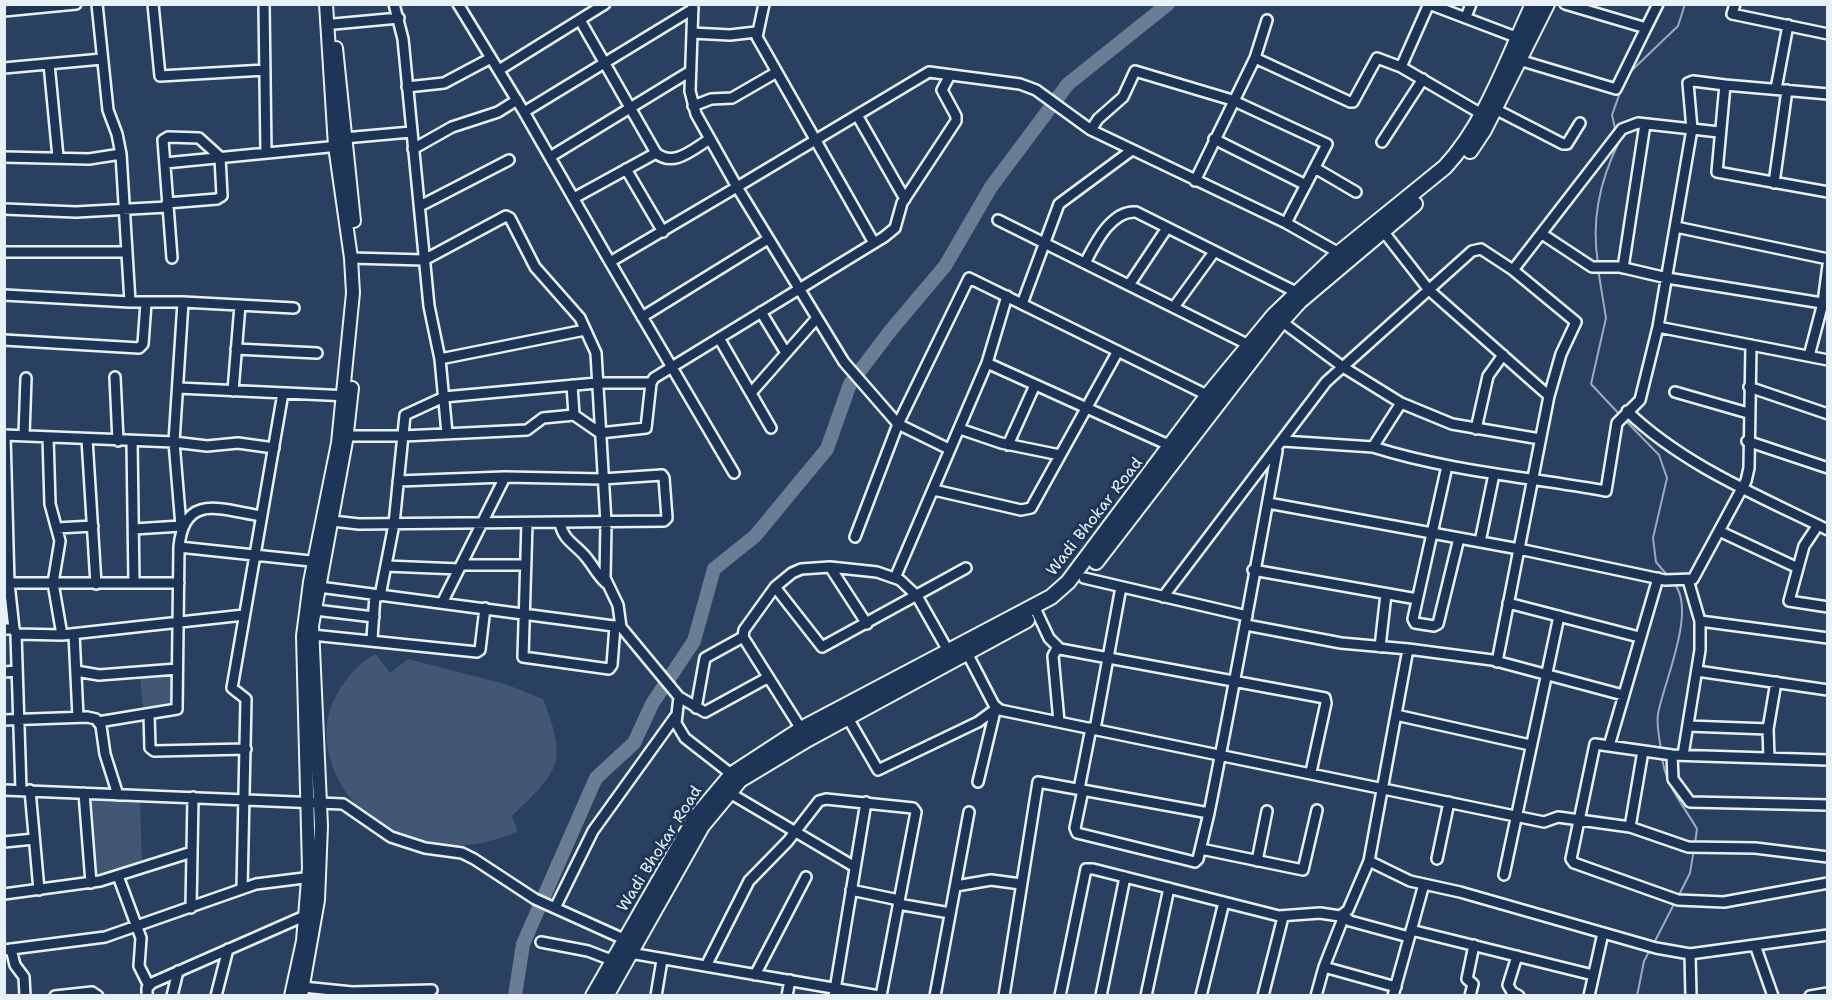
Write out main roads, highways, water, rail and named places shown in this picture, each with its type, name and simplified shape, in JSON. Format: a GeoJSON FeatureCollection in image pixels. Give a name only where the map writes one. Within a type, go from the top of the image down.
{"type":"FeatureCollection","features":[{"type":"Feature","properties":{"kind":"main road","name":"Wadi Bhokar Road"},"geometry":{"type":"LineString","coordinates":[[1036,610],[1072,578],[1296,292],[1338,253],[1445,167],[1464,145],[1488,113],[1519,60],[1533,4]]}},
{"type":"Feature","properties":{"kind":"main road","name":"Wadi Bhokar Road"},"geometry":{"type":"LineString","coordinates":[[1277,318],[1453,171],[1469,153],[1523,40],[1547,4]]}},
{"type":"Feature","properties":{"kind":"main road","name":"Wadi Bhokar Road"},"geometry":{"type":"LineString","coordinates":[[606,996],[695,818],[711,796],[736,777],[805,734],[1036,610],[1063,598],[1083,578],[1176,448]]}},
{"type":"Feature","properties":{"kind":"main road","name":"Wadi Bhokar Road"},"geometry":{"type":"LineString","coordinates":[[593,996],[614,961],[630,946],[702,826],[728,792],[736,777]]}},
{"type":"Feature","properties":{"kind":"waterway"},"geometry":{"type":"LineString","coordinates":[[515,996],[523,944],[596,778],[634,743],[652,704],[694,641],[714,569],[755,536],[827,449],[850,384],[891,330],[945,266],[991,187],[1068,84],[1168,4]]}},
{"type":"Feature","properties":{"kind":"waterway"},"geometry":{"type":"LineString","coordinates":[[1628,74],[1678,26],[1685,4]]}},
{"type":"Feature","properties":{"kind":"waterway"},"geometry":{"type":"LineString","coordinates":[[1616,133],[1612,115],[1623,84]]}},
{"type":"Feature","properties":{"kind":"waterway"},"geometry":{"type":"LineString","coordinates":[[1598,263],[1596,232],[1599,201],[1612,156],[1619,142],[1618,138]]}},
{"type":"Feature","properties":{"kind":"waterway"},"geometry":{"type":"LineString","coordinates":[[1598,269],[1606,318],[1591,384],[1621,416]]}},
{"type":"Feature","properties":{"kind":"waterway"},"geometry":{"type":"LineString","coordinates":[[1625,420],[1659,455],[1667,478],[1653,538],[1656,562],[1668,576]]}},
{"type":"Feature","properties":{"kind":"waterway"},"geometry":{"type":"LineString","coordinates":[[1661,751],[1658,714],[1681,628],[1680,595],[1674,583]]}},
{"type":"Feature","properties":{"kind":"waterway"},"geometry":{"type":"LineString","coordinates":[[1662,757],[1671,786],[1697,829],[1695,843]]}},
{"type":"Feature","properties":{"kind":"waterway"},"geometry":{"type":"LineString","coordinates":[[1678,897],[1690,873],[1694,849]]}},
{"type":"Feature","properties":{"kind":"waterway"},"geometry":{"type":"LineString","coordinates":[[1653,945],[1675,902]]}},
{"type":"Feature","properties":{"kind":"waterway"},"geometry":{"type":"LineString","coordinates":[[1637,996],[1644,961],[1650,950]]}}]}
